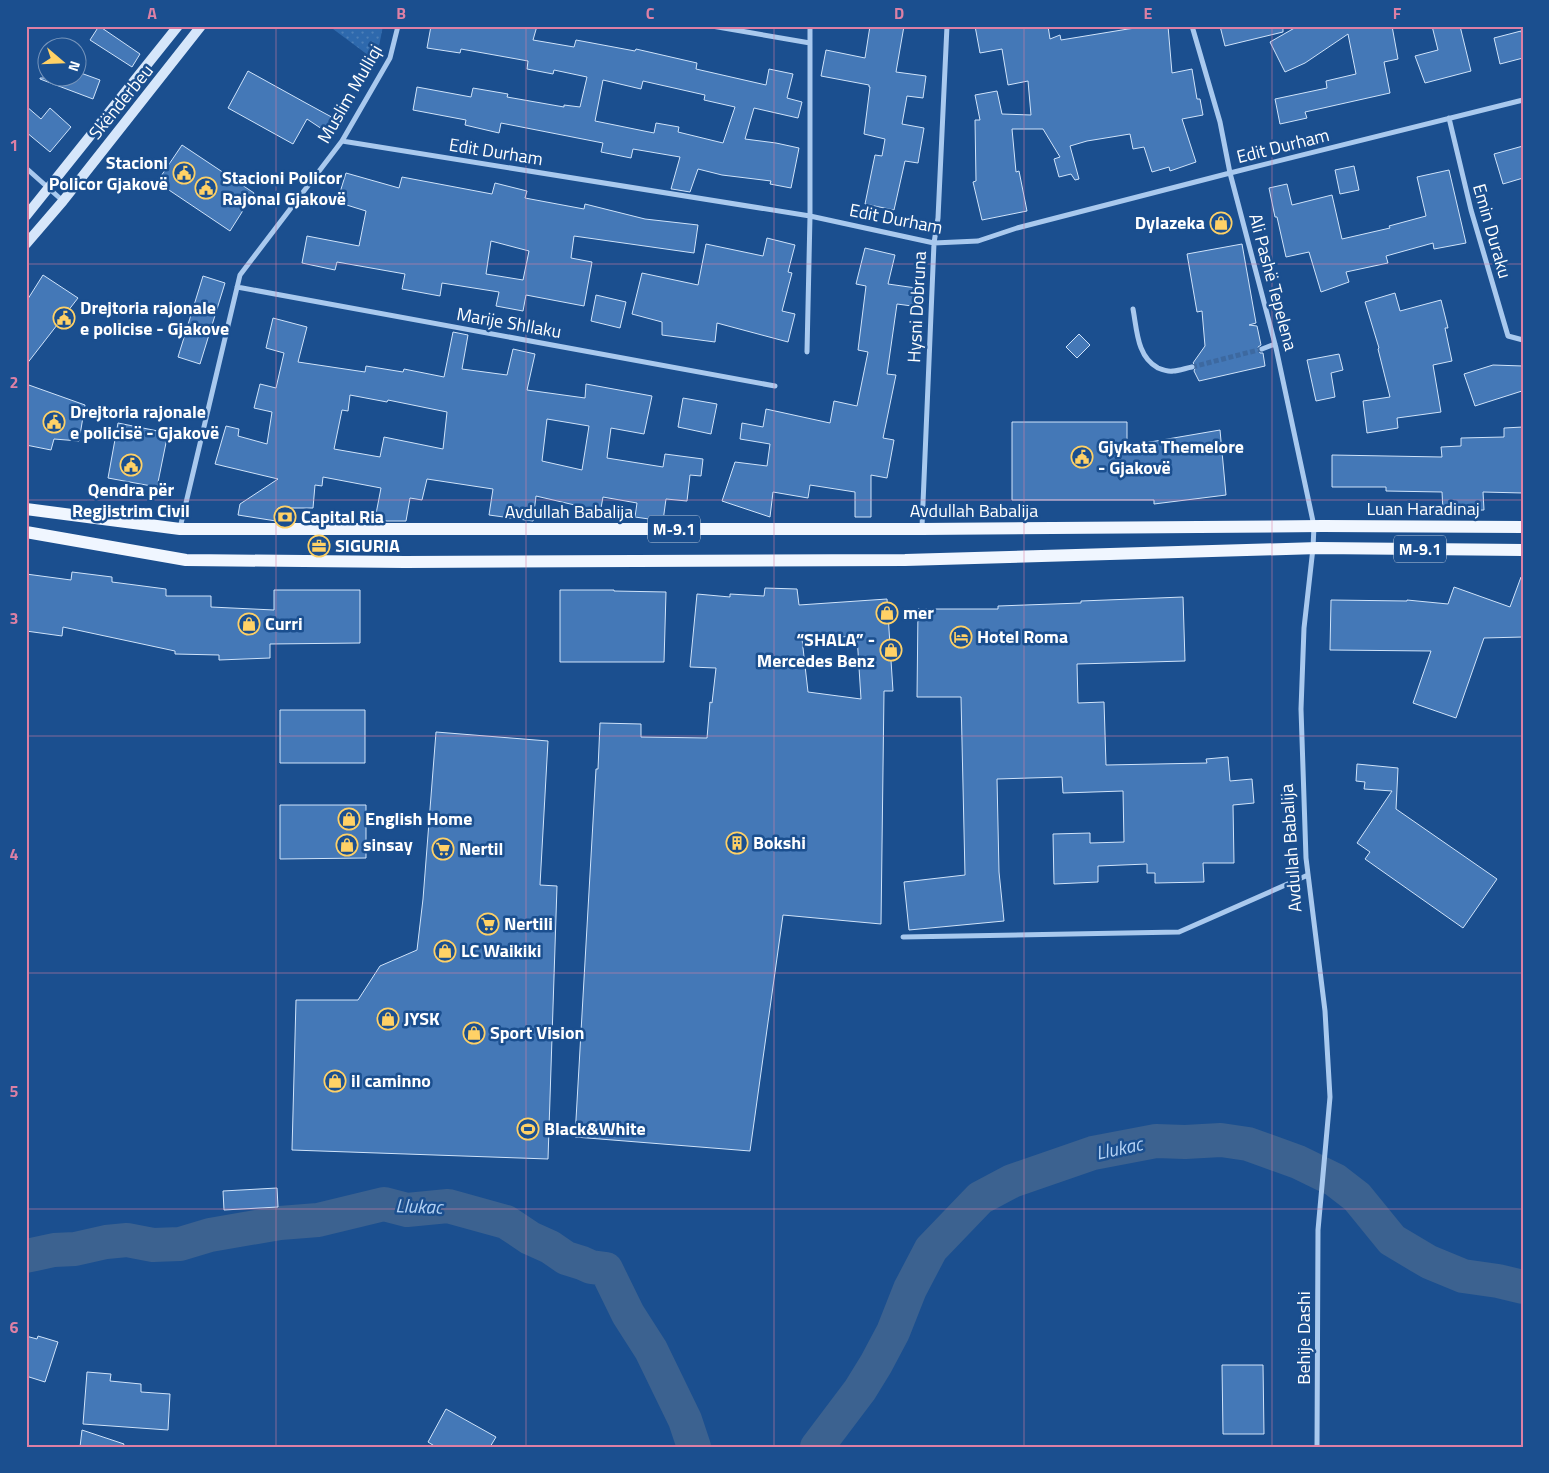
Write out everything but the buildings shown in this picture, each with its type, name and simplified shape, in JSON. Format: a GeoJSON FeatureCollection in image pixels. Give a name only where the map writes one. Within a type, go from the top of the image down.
{"type":"FeatureCollection","features":[{"type":"Feature","properties":{"kind":"main road","name":"Skënderbeu"},"geometry":{"type":"LineString","coordinates":[[26,216],[178,26]]}},
{"type":"Feature","properties":{"kind":"main road","name":"Skënderbeu"},"geometry":{"type":"LineString","coordinates":[[26,244],[201,26]]}},
{"type":"Feature","properties":{"kind":"main road","name":"Avdullah Babalija"},"geometry":{"type":"LineString","coordinates":[[26,509],[180,530],[922,529],[1319,526]]}},
{"type":"Feature","properties":{"kind":"main road","name":"Luan Haradinaj"},"geometry":{"type":"LineString","coordinates":[[1319,526],[1523,527]]}},
{"type":"Feature","properties":{"kind":"main road","name":"M-9.1"},"geometry":{"type":"LineString","coordinates":[[26,532],[186,560],[205,561],[905,560],[1316,548],[1523,550]]}},
{"type":"Feature","properties":{"kind":"street","name":"Muslim Mulliqi"},"geometry":{"type":"LineString","coordinates":[[180,530],[240,276],[342,141],[390,58],[398,26]]}},
{"type":"Feature","properties":{"kind":"street"},"geometry":{"type":"LineString","coordinates":[[712,26],[810,43]]}},
{"type":"Feature","properties":{"kind":"street"},"geometry":{"type":"LineString","coordinates":[[807,352],[810,216],[810,26]]}},
{"type":"Feature","properties":{"kind":"street","name":"Hysni Dobruna"},"geometry":{"type":"LineString","coordinates":[[922,529],[934,243],[938,218],[947,26]]}},
{"type":"Feature","properties":{"kind":"street","name":"Ali Pashë Tepelena"},"geometry":{"type":"LineString","coordinates":[[1192,26],[1220,122],[1230,173],[1275,344],[1319,526],[1316,548]]}},
{"type":"Feature","properties":{"kind":"street","name":"Edit Durham"},"geometry":{"type":"LineString","coordinates":[[342,141],[810,216],[934,243],[978,241],[1017,228],[1523,100]]}},
{"type":"Feature","properties":{"kind":"street","name":"Emin Duraku"},"geometry":{"type":"LineString","coordinates":[[1449,118],[1471,210],[1508,336],[1523,340]]}},
{"type":"Feature","properties":{"kind":"street"},"geometry":{"type":"LineString","coordinates":[[26,168],[62,201]]}},
{"type":"Feature","properties":{"kind":"street","name":"Marije Shllaku"},"geometry":{"type":"LineString","coordinates":[[237,287],[775,386]]}},
{"type":"Feature","properties":{"kind":"street"},"geometry":{"type":"LineString","coordinates":[[1133,309],[1140,347],[1151,364],[1171,372],[1192,367]]}},
{"type":"Feature","properties":{"kind":"street"},"geometry":{"type":"LineString","coordinates":[[1262,349],[1275,344]]}},
{"type":"Feature","properties":{"kind":"street","name":"Avdullah Babalija"},"geometry":{"type":"LineString","coordinates":[[1316,548],[1304,628],[1301,709],[1306,858],[1325,1011],[1330,1097],[1318,1230]]}},
{"type":"Feature","properties":{"kind":"street"},"geometry":{"type":"LineString","coordinates":[[902,937],[1179,932],[1308,875]]}},
{"type":"Feature","properties":{"kind":"street","name":"Behije Dashi"},"geometry":{"type":"LineString","coordinates":[[1317,1447],[1318,1230]]}},
{"type":"Feature","properties":{"kind":"shaded area"},"geometry":{"type":"Polygon","coordinates":[[[329,26],[383,26],[376,61],[329,26]]]}},
{"type":"Feature","properties":{"kind":"waterway","name":"Llukac"},"geometry":{"type":"LineString","coordinates":[[817,1447],[860,1390],[876,1364],[893,1332],[910,1289],[931,1249],[980,1198],[1012,1181],[1093,1153],[1156,1141],[1221,1140],[1248,1144],[1298,1162],[1335,1180],[1357,1197],[1392,1240],[1429,1262],[1463,1276],[1523,1287]]}},
{"type":"Feature","properties":{"kind":"waterway","name":"Llukac"},"geometry":{"type":"LineString","coordinates":[[26,1256],[54,1250],[75,1249],[106,1242],[127,1240],[153,1245],[180,1244],[210,1235],[280,1223],[318,1220],[384,1204],[407,1210],[448,1206],[506,1222],[566,1258],[591,1267],[606,1269],[628,1314],[651,1350],[685,1420],[694,1447]]}},
{"type":"Feature","properties":{"kind":"tunnel"},"geometry":{"type":"LineString","coordinates":[[1192,367],[1262,349]]}},
{"type":"Feature","properties":{"kind":"place","name":"Stacioni Policor Gjakovë"},"geometry":{"type":"Point","coordinates":[184,173]}},
{"type":"Feature","properties":{"kind":"place","name":"Stacioni Policor Rajonal Gjakovë"},"geometry":{"type":"Point","coordinates":[206,188]}},
{"type":"Feature","properties":{"kind":"place","name":"Dylazeka"},"geometry":{"type":"Point","coordinates":[1221,223]}},
{"type":"Feature","properties":{"kind":"place","name":"Drejtoria rajonale e policise - Gjakove"},"geometry":{"type":"Point","coordinates":[64,318]}},
{"type":"Feature","properties":{"kind":"place","name":"Drejtoria rajonale e policisë - Gjakovë"},"geometry":{"type":"Point","coordinates":[54,422]}},
{"type":"Feature","properties":{"kind":"place","name":"Gjykata Themelore - Gjakovë"},"geometry":{"type":"Point","coordinates":[1082,457]}},
{"type":"Feature","properties":{"kind":"place","name":"Qendra për Regjistrim Civil"},"geometry":{"type":"Point","coordinates":[131,465]}},
{"type":"Feature","properties":{"kind":"place","name":"Capital Ria"},"geometry":{"type":"Point","coordinates":[285,517]}},
{"type":"Feature","properties":{"kind":"place","name":"SIGURIA"},"geometry":{"type":"Point","coordinates":[319,546]}},
{"type":"Feature","properties":{"kind":"place","name":"mer"},"geometry":{"type":"Point","coordinates":[887,613]}},
{"type":"Feature","properties":{"kind":"place","name":"Curri"},"geometry":{"type":"Point","coordinates":[249,624]}},
{"type":"Feature","properties":{"kind":"place","name":"Hotel Roma"},"geometry":{"type":"Point","coordinates":[961,637]}},
{"type":"Feature","properties":{"kind":"place","name":"“SHALA” - Mercedes Benz"},"geometry":{"type":"Point","coordinates":[891,650]}},
{"type":"Feature","properties":{"kind":"place","name":"English Home"},"geometry":{"type":"Point","coordinates":[349,819]}},
{"type":"Feature","properties":{"kind":"place","name":"Bokshi"},"geometry":{"type":"Point","coordinates":[737,843]}},
{"type":"Feature","properties":{"kind":"place","name":"sinsay"},"geometry":{"type":"Point","coordinates":[347,845]}},
{"type":"Feature","properties":{"kind":"place","name":"Nertil"},"geometry":{"type":"Point","coordinates":[443,849]}},
{"type":"Feature","properties":{"kind":"place","name":"Nertili"},"geometry":{"type":"Point","coordinates":[488,924]}},
{"type":"Feature","properties":{"kind":"place","name":"LC Waikiki"},"geometry":{"type":"Point","coordinates":[445,951]}},
{"type":"Feature","properties":{"kind":"place","name":"JYSK"},"geometry":{"type":"Point","coordinates":[388,1019]}},
{"type":"Feature","properties":{"kind":"place","name":"Sport Vision"},"geometry":{"type":"Point","coordinates":[474,1033]}},
{"type":"Feature","properties":{"kind":"place","name":"il caminno"},"geometry":{"type":"Point","coordinates":[335,1081]}},
{"type":"Feature","properties":{"kind":"place","name":"Black&White"},"geometry":{"type":"Point","coordinates":[528,1129]}}]}
